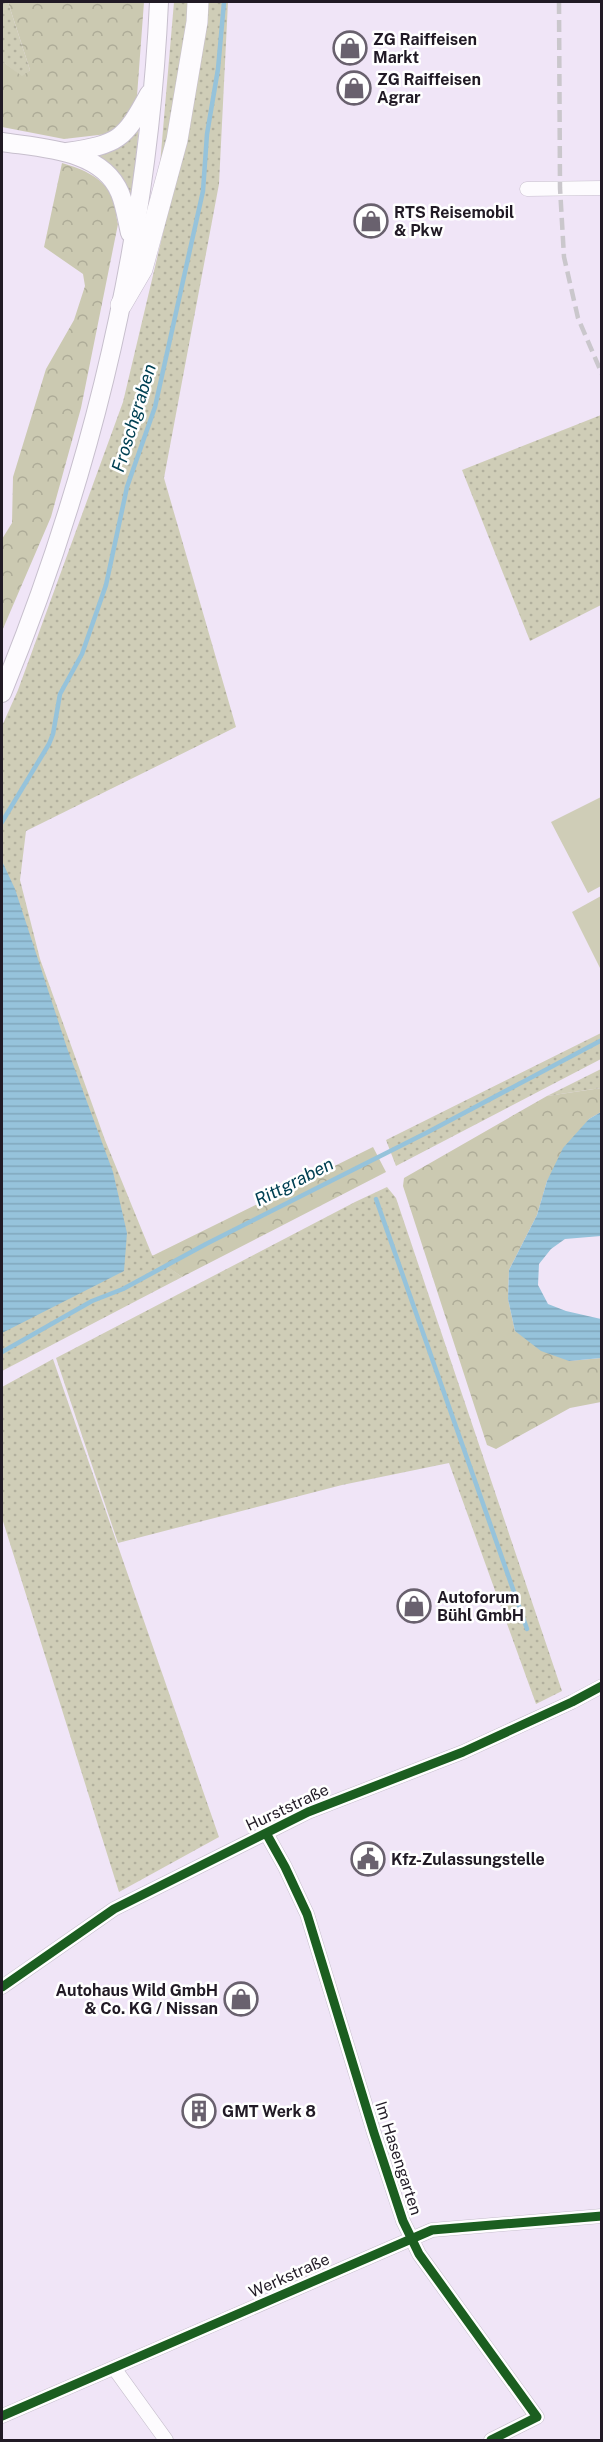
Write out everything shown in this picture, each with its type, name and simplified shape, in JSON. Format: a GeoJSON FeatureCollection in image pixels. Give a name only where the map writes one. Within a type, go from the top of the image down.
{"type":"FeatureCollection","features":[{"type":"Feature","properties":{"kind":"main road"},"geometry":{"type":"LineString","coordinates":[[2,693],[27,631],[66,520],[100,401],[132,241],[153,87],[159,2]]}},
{"type":"Feature","properties":{"kind":"main road"},"geometry":{"type":"LineString","coordinates":[[121,305],[142,269],[177,140],[197,22],[198,2]]}},
{"type":"Feature","properties":{"kind":"main road"},"geometry":{"type":"LineString","coordinates":[[66,152],[111,143],[131,124],[153,87]]}},
{"type":"Feature","properties":{"kind":"main road"},"geometry":{"type":"LineString","coordinates":[[2,142],[66,152],[97,166],[113,181],[120,192],[132,241]]}},
{"type":"Feature","properties":{"kind":"street"},"geometry":{"type":"LineString","coordinates":[[527,189],[602,188]]}},
{"type":"Feature","properties":{"kind":"street","name":"Hurststraße"},"geometry":{"type":"LineString","coordinates":[[2,1987],[114,1909],[308,1812],[497,1737],[602,1686]]}},
{"type":"Feature","properties":{"kind":"street","name":"Im Hasengarten"},"geometry":{"type":"LineString","coordinates":[[266,1833],[307,1914],[374,2133],[410,2237],[419,2254],[537,2417],[491,2440]]}},
{"type":"Feature","properties":{"kind":"street","name":"Werkstraße"},"geometry":{"type":"LineString","coordinates":[[2,2416],[410,2237],[432,2230],[602,2216]]}},
{"type":"Feature","properties":{"kind":"street"},"geometry":{"type":"LineString","coordinates":[[114,2368],[166,2440]]}},
{"type":"Feature","properties":{"kind":"shaded area"},"geometry":{"type":"Polygon","coordinates":[[[2,2],[8,2],[30,70],[22,77],[2,61],[2,2]]]}},
{"type":"Feature","properties":{"kind":"shaded area"},"geometry":{"type":"Polygon","coordinates":[[[174,2],[192,2],[157,199],[174,2]]]}},
{"type":"Feature","properties":{"kind":"shaded area"},"geometry":{"type":"Polygon","coordinates":[[[205,2],[228,2],[219,184],[164,478],[236,727],[26,831],[20,880],[40,959],[105,1140],[152,1255],[182,1277],[2,1371],[2,726],[18,690],[123,402],[193,106],[205,2]]]}},
{"type":"Feature","properties":{"kind":"shaded area"},"geometry":{"type":"Polygon","coordinates":[[[139,126],[132,202],[116,171],[104,161],[86,153],[111,150],[127,139],[139,126]]]}},
{"type":"Feature","properties":{"kind":"shaded area"},"geometry":{"type":"Polygon","coordinates":[[[601,415],[601,605],[530,641],[462,470],[601,415]]]}},
{"type":"Feature","properties":{"kind":"shaded area"},"geometry":{"type":"Polygon","coordinates":[[[601,797],[601,886],[588,893],[551,822],[601,797]]]}},
{"type":"Feature","properties":{"kind":"shaded area"},"geometry":{"type":"Polygon","coordinates":[[[601,896],[601,970],[572,912],[601,896]]]}},
{"type":"Feature","properties":{"kind":"shaded area"},"geometry":{"type":"Polygon","coordinates":[[[601,1033],[601,1059],[396,1166],[386,1140],[601,1033]]]}},
{"type":"Feature","properties":{"kind":"shaded area"},"geometry":{"type":"Polygon","coordinates":[[[601,1069],[601,1088],[547,1096],[601,1069]]]}},
{"type":"Feature","properties":{"kind":"shaded area"},"geometry":{"type":"Polygon","coordinates":[[[387,1187],[396,1198],[562,1691],[536,1704],[449,1463],[342,1485],[118,1543],[56,1358],[387,1187]]]}},
{"type":"Feature","properties":{"kind":"shaded area"},"geometry":{"type":"Polygon","coordinates":[[[53,1359],[219,1837],[119,1892],[2,1518],[2,1387],[53,1359]]]}},
{"type":"Feature","properties":{"kind":"green space"},"geometry":{"type":"Polygon","coordinates":[[[8,2],[144,2],[137,96],[126,119],[107,134],[64,139],[2,127],[2,61],[22,76],[30,70],[8,2]]]}},
{"type":"Feature","properties":{"kind":"green space"},"geometry":{"type":"Polygon","coordinates":[[[62,163],[78,168],[105,186],[114,200],[118,224],[81,408],[51,517],[2,631],[2,539],[12,523],[13,477],[46,369],[74,320],[85,286],[83,274],[44,247],[62,163]]]}},
{"type":"Feature","properties":{"kind":"green space"},"geometry":{"type":"Polygon","coordinates":[[[601,1088],[601,1112],[589,1119],[547,1181],[537,1215],[509,1270],[508,1299],[515,1331],[569,1361],[601,1358],[601,1402],[570,1408],[496,1449],[487,1445],[403,1186],[404,1178],[547,1096],[601,1088]]]}},
{"type":"Feature","properties":{"kind":"green space"},"geometry":{"type":"Polygon","coordinates":[[[373,1147],[386,1172],[182,1277],[152,1256],[373,1147]]]}},
{"type":"Feature","properties":{"kind":"water"},"geometry":{"type":"Polygon","coordinates":[[[2,861],[15,889],[67,1048],[113,1172],[127,1233],[124,1271],[2,1333],[2,861]]]}},
{"type":"Feature","properties":{"kind":"water"},"geometry":{"type":"Polygon","coordinates":[[[601,1112],[601,1236],[565,1239],[551,1249],[539,1264],[538,1285],[548,1304],[566,1311],[601,1319],[601,1358],[569,1361],[541,1351],[515,1331],[508,1299],[509,1270],[537,1215],[547,1181],[563,1148],[589,1119],[601,1112]]]}},
{"type":"Feature","properties":{"kind":"waterway","name":"Froschgraben"},"geometry":{"type":"LineString","coordinates":[[2,822],[53,734],[60,694],[82,654],[106,585],[127,487],[155,407],[203,191],[207,134],[218,69],[224,2]]}},
{"type":"Feature","properties":{"kind":"waterway","name":"Rittgraben"},"geometry":{"type":"LineString","coordinates":[[2,1352],[92,1301],[123,1289],[602,1040]]}},
{"type":"Feature","properties":{"kind":"waterway"},"geometry":{"type":"LineString","coordinates":[[376,1199],[527,1629]]}},
{"type":"Feature","properties":{"kind":"railway"},"geometry":{"type":"LineString","coordinates":[[559,2],[560,188],[564,257],[578,318],[602,374]]}},
{"type":"Feature","properties":{"kind":"cycle path"},"geometry":{"type":"LineString","coordinates":[[2,1987],[114,1909],[308,1812],[463,1752],[602,1686]]}},
{"type":"Feature","properties":{"kind":"cycle path"},"geometry":{"type":"LineString","coordinates":[[266,1833],[307,1914],[403,2221],[419,2254],[537,2417],[491,2440]]}},
{"type":"Feature","properties":{"kind":"cycle path"},"geometry":{"type":"LineString","coordinates":[[2,2416],[432,2230],[602,2216]]}},
{"type":"Feature","properties":{"kind":"place","name":"ZG Raiffeisen Markt"},"geometry":{"type":"Point","coordinates":[350,48]}},
{"type":"Feature","properties":{"kind":"place","name":"ZG Raiffeisen Agrar"},"geometry":{"type":"Point","coordinates":[354,88]}},
{"type":"Feature","properties":{"kind":"place","name":"RTS Reisemobil & Pkw"},"geometry":{"type":"Point","coordinates":[371,221]}},
{"type":"Feature","properties":{"kind":"place","name":"Autoforum Bühl GmbH"},"geometry":{"type":"Point","coordinates":[414,1606]}},
{"type":"Feature","properties":{"kind":"place","name":"Kfz-Zulassungstelle"},"geometry":{"type":"Point","coordinates":[368,1859]}},
{"type":"Feature","properties":{"kind":"place","name":"Autohaus Wild GmbH & Co. KG / Nissan"},"geometry":{"type":"Point","coordinates":[241,1999]}},
{"type":"Feature","properties":{"kind":"place","name":"GMT Werk 8"},"geometry":{"type":"Point","coordinates":[199,2111]}}]}
